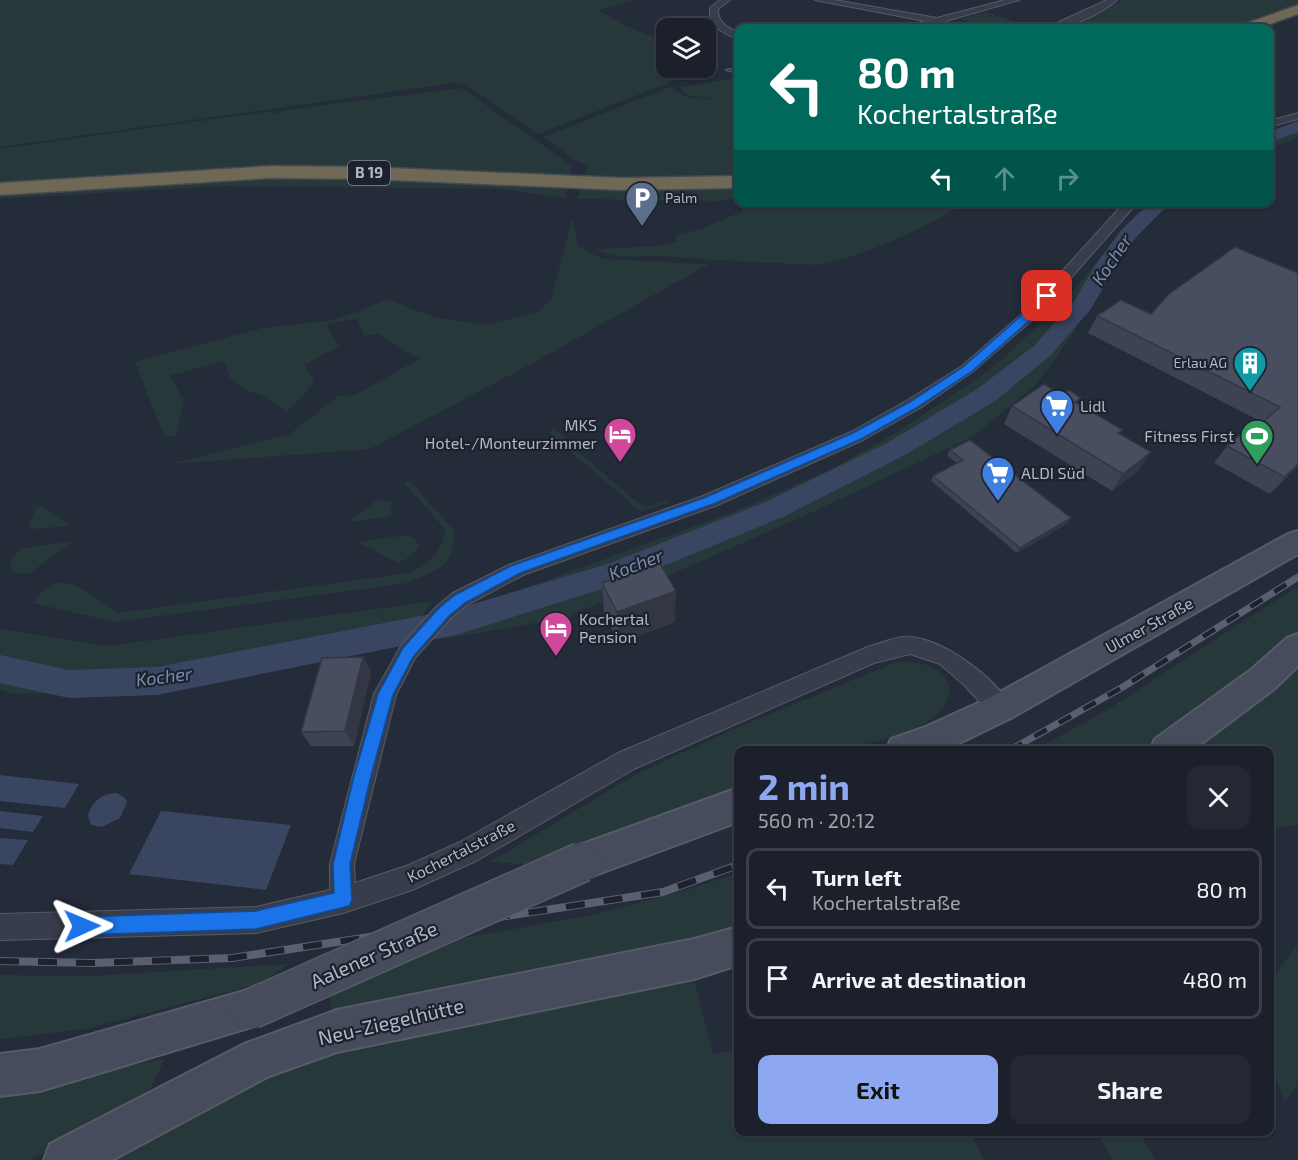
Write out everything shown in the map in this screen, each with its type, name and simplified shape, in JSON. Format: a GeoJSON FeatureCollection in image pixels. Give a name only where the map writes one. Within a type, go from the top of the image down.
{"type":"FeatureCollection","features":[{"type":"Feature","properties":{"kind":"highway"},"geometry":{"type":"LineString","coordinates":[[1258,24],[1298,9]]}},
{"type":"Feature","properties":{"kind":"highway","name":"B 19"},"geometry":{"type":"LineString","coordinates":[[0,189],[270,172],[367,173],[622,184],[734,182]]}},
{"type":"Feature","properties":{"kind":"street"},"geometry":{"type":"LineString","coordinates":[[726,0],[714,8],[712,16],[715,22],[734,34]]}},
{"type":"Feature","properties":{"kind":"street"},"geometry":{"type":"LineString","coordinates":[[819,0],[942,21]]}},
{"type":"Feature","properties":{"kind":"street"},"geometry":{"type":"LineString","coordinates":[[927,24],[1015,0]]}},
{"type":"Feature","properties":{"kind":"street"},"geometry":{"type":"LineString","coordinates":[[1061,24],[1087,14],[1113,0]]}},
{"type":"Feature","properties":{"kind":"street"},"geometry":{"type":"LineString","coordinates":[[1274,123],[1298,116]]}},
{"type":"Feature","properties":{"kind":"street"},"geometry":{"type":"LineString","coordinates":[[343,900],[342,864],[386,694],[408,652],[444,612],[460,599],[516,570],[738,489],[857,436],[914,404],[967,369],[1033,312],[1128,207]]}},
{"type":"Feature","properties":{"kind":"street","name":"Ulmer Straße"},"geometry":{"type":"LineString","coordinates":[[1000,708],[1298,541]]}},
{"type":"Feature","properties":{"kind":"street","name":"Kochertalstraße"},"geometry":{"type":"LineString","coordinates":[[0,927],[256,920],[343,900],[412,877],[469,850],[626,761],[870,655],[910,645],[947,658],[972,678],[1000,708]]}},
{"type":"Feature","properties":{"kind":"street"},"geometry":{"type":"LineString","coordinates":[[1172,746],[1263,679],[1298,647]]}},
{"type":"Feature","properties":{"kind":"street"},"geometry":{"type":"LineString","coordinates":[[915,746],[1000,708]]}},
{"type":"Feature","properties":{"kind":"street","name":"Aalener Straße"},"geometry":{"type":"LineString","coordinates":[[0,1075],[40,1070],[251,1009],[582,862],[734,806]]}},
{"type":"Feature","properties":{"kind":"street","name":"Neu-Ziegelhütte"},"geometry":{"type":"LineString","coordinates":[[66,1160],[259,1059],[337,1032],[694,958],[734,947]]}},
{"type":"Feature","properties":{"kind":"shaded area"},"geometry":{"type":"Polygon","coordinates":[[[0,0],[636,0],[598,10],[624,25],[656,38],[656,78],[681,78],[541,133],[536,133],[465,84],[454,83],[0,147],[0,0]]]}},
{"type":"Feature","properties":{"kind":"shaded area"},"geometry":{"type":"Polygon","coordinates":[[[1122,0],[1298,0],[1298,5],[1248,24],[1073,24],[1101,13],[1122,0]]]}},
{"type":"Feature","properties":{"kind":"shaded area"},"geometry":{"type":"Polygon","coordinates":[[[985,12],[1022,24],[974,24],[960,19],[985,12]]]}},
{"type":"Feature","properties":{"kind":"shaded area"},"geometry":{"type":"Polygon","coordinates":[[[734,78],[734,178],[584,179],[585,171],[589,167],[575,160],[544,137],[670,87],[688,98],[715,99],[688,95],[680,88],[734,78]]]}},
{"type":"Feature","properties":{"kind":"shaded area"},"geometry":{"type":"Polygon","coordinates":[[[462,88],[572,166],[570,178],[123,174],[0,186],[0,149],[272,111],[271,114],[286,110],[462,88]]]}},
{"type":"Feature","properties":{"kind":"shaded area"},"geometry":{"type":"Polygon","coordinates":[[[1298,123],[1298,137],[1274,147],[1274,131],[1298,123]]]}},
{"type":"Feature","properties":{"kind":"shaded area"},"geometry":{"type":"Polygon","coordinates":[[[263,177],[434,180],[567,188],[566,198],[501,189],[221,186],[0,199],[0,194],[263,177]]]}},
{"type":"Feature","properties":{"kind":"shaded area"},"geometry":{"type":"Polygon","coordinates":[[[580,189],[734,190],[734,198],[718,201],[578,199],[580,189]]]}},
{"type":"Feature","properties":{"kind":"shaded area"},"geometry":{"type":"Polygon","coordinates":[[[742,207],[959,207],[892,241],[831,262],[812,265],[672,256],[627,256],[596,249],[656,246],[677,241],[676,235],[701,229],[743,211],[742,207]]]}},
{"type":"Feature","properties":{"kind":"shaded area"},"geometry":{"type":"Polygon","coordinates":[[[1145,207],[1166,207],[1107,267],[1074,332],[1037,384],[974,436],[815,511],[642,587],[577,612],[568,620],[557,619],[444,639],[451,628],[487,602],[733,512],[834,468],[900,430],[992,368],[1065,301],[1129,223],[1145,207]]]}},
{"type":"Feature","properties":{"kind":"shaded area"},"geometry":{"type":"Polygon","coordinates":[[[572,218],[578,246],[603,259],[709,264],[531,364],[370,449],[170,464],[290,434],[338,396],[355,395],[419,359],[378,334],[365,336],[357,319],[326,324],[339,346],[305,365],[314,383],[287,412],[266,397],[243,389],[230,378],[224,361],[169,376],[184,400],[176,436],[164,436],[135,362],[262,328],[334,320],[390,299],[438,318],[488,325],[540,311],[552,297],[572,218]]]}},
{"type":"Feature","properties":{"kind":"shaded area"},"geometry":{"type":"Polygon","coordinates":[[[553,426],[576,450],[637,502],[645,507],[669,500],[669,502],[641,512],[550,434],[553,426]]]}},
{"type":"Feature","properties":{"kind":"shaded area"},"geometry":{"type":"Polygon","coordinates":[[[410,481],[454,531],[454,543],[448,560],[442,566],[408,583],[114,622],[33,603],[43,591],[53,584],[63,583],[85,590],[118,613],[409,573],[434,556],[441,545],[445,529],[404,483],[410,481]]]}},
{"type":"Feature","properties":{"kind":"shaded area"},"geometry":{"type":"Polygon","coordinates":[[[377,500],[392,502],[391,516],[349,522],[377,500]]]}},
{"type":"Feature","properties":{"kind":"shaded area"},"geometry":{"type":"Polygon","coordinates":[[[42,505],[71,526],[33,529],[29,527],[35,508],[42,505]]]}},
{"type":"Feature","properties":{"kind":"shaded area"},"geometry":{"type":"Polygon","coordinates":[[[407,535],[415,539],[419,546],[412,556],[398,563],[358,542],[407,535]]]}},
{"type":"Feature","properties":{"kind":"shaded area"},"geometry":{"type":"Polygon","coordinates":[[[75,541],[28,574],[12,572],[10,559],[24,548],[75,541]]]}},
{"type":"Feature","properties":{"kind":"shaded area"},"geometry":{"type":"Polygon","coordinates":[[[1298,586],[1298,824],[1274,829],[1274,746],[1042,746],[1105,711],[1298,586]]]}},
{"type":"Feature","properties":{"kind":"shaded area"},"geometry":{"type":"Polygon","coordinates":[[[434,601],[395,643],[142,693],[15,694],[0,689],[0,629],[108,646],[434,601]]]}},
{"type":"Feature","properties":{"kind":"shaded area"},"geometry":{"type":"Polygon","coordinates":[[[896,662],[930,666],[940,672],[949,687],[949,694],[942,709],[922,725],[860,746],[734,746],[734,790],[621,828],[534,865],[490,862],[636,774],[734,729],[896,662]]]}},
{"type":"Feature","properties":{"kind":"shaded area"},"geometry":{"type":"Polygon","coordinates":[[[734,874],[734,936],[333,1024],[329,988],[421,945],[588,916],[690,889],[734,874]]]}},
{"type":"Feature","properties":{"kind":"shaded area"},"geometry":{"type":"Polygon","coordinates":[[[1298,944],[1298,1085],[1285,1103],[1274,1073],[1274,975],[1298,944]]]}},
{"type":"Feature","properties":{"kind":"shaded area"},"geometry":{"type":"Polygon","coordinates":[[[290,964],[258,984],[86,1029],[0,1039],[0,975],[89,976],[290,964]]]}},
{"type":"Feature","properties":{"kind":"shaded area"},"geometry":{"type":"Polygon","coordinates":[[[691,968],[713,1054],[734,1050],[734,1136],[972,1136],[984,1160],[107,1160],[255,1080],[336,1051],[691,968]]]}},
{"type":"Feature","properties":{"kind":"shaded area"},"geometry":{"type":"Polygon","coordinates":[[[165,1058],[145,1101],[31,1160],[0,1160],[0,1095],[165,1058]]]}},
{"type":"Feature","properties":{"kind":"shaded area"},"geometry":{"type":"Polygon","coordinates":[[[1099,1136],[1142,1136],[1155,1160],[1113,1160],[1099,1136]]]}},
{"type":"Feature","properties":{"kind":"water"},"geometry":{"type":"Polygon","coordinates":[[[0,775],[79,784],[65,808],[0,801],[0,775]]]}},
{"type":"Feature","properties":{"kind":"water"},"geometry":{"type":"Polygon","coordinates":[[[117,793],[127,802],[120,818],[102,827],[91,825],[88,815],[95,802],[107,794],[117,793]]]}},
{"type":"Feature","properties":{"kind":"water"},"geometry":{"type":"Polygon","coordinates":[[[0,811],[43,816],[33,832],[0,828],[0,811]]]}},
{"type":"Feature","properties":{"kind":"water"},"geometry":{"type":"Polygon","coordinates":[[[161,811],[291,825],[266,890],[129,874],[161,811]]]}},
{"type":"Feature","properties":{"kind":"water"},"geometry":{"type":"Polygon","coordinates":[[[0,838],[28,840],[13,865],[0,864],[0,838]]]}},
{"type":"Feature","properties":{"kind":"building","name":"Erlau AG"},"geometry":{"type":"Polygon","coordinates":[[[1235,247],[1298,273],[1298,464],[1285,477],[1227,446],[1242,433],[1247,436],[1280,407],[1097,316],[1121,300],[1151,314],[1169,294],[1235,247]]]}},
{"type":"Feature","properties":{"kind":"building"},"geometry":{"type":"Polygon","coordinates":[[[1044,384],[1062,395],[1069,390],[1081,398],[1075,402],[1123,430],[1118,433],[1151,452],[1123,474],[1012,406],[1044,384]]]}},
{"type":"Feature","properties":{"kind":"building","name":"ALDI Süd"},"geometry":{"type":"Polygon","coordinates":[[[970,440],[1071,518],[1020,548],[933,476],[963,460],[950,450],[970,440]]]}},
{"type":"Feature","properties":{"kind":"building"},"geometry":{"type":"Polygon","coordinates":[[[659,562],[676,591],[617,612],[602,583],[659,562]]]}},
{"type":"Feature","properties":{"kind":"building"},"geometry":{"type":"Polygon","coordinates":[[[363,657],[345,731],[301,732],[322,658],[363,657]]]}},
{"type":"Feature","properties":{"kind":"waterway","name":"Kocher"},"geometry":{"type":"LineString","coordinates":[[1274,136],[1298,126]]}},
{"type":"Feature","properties":{"kind":"waterway","name":"Kocher"},"geometry":{"type":"LineString","coordinates":[[0,669],[69,684],[157,681],[456,622],[616,573],[773,510],[896,449],[986,395],[1042,351],[1083,304],[1106,264],[1129,233],[1157,207]]}},
{"type":"Feature","properties":{"kind":"railway"},"geometry":{"type":"LineString","coordinates":[[1017,746],[1123,687],[1298,577]]}},
{"type":"Feature","properties":{"kind":"railway"},"geometry":{"type":"LineString","coordinates":[[0,961],[92,963],[232,958],[663,892],[734,866]]}},
{"type":"Feature","properties":{"kind":"place","name":"Palm"},"geometry":{"type":"Point","coordinates":[642,227]}},
{"type":"Feature","properties":{"kind":"place","name":"Erlau AG"},"geometry":{"type":"Point","coordinates":[1250,392]}},
{"type":"Feature","properties":{"kind":"place","name":"Lidl"},"geometry":{"type":"Point","coordinates":[1057,435]}},
{"type":"Feature","properties":{"kind":"place","name":"MKS Hotel-/Monteurzimmer"},"geometry":{"type":"Point","coordinates":[620,463]}},
{"type":"Feature","properties":{"kind":"place","name":"Fitness First"},"geometry":{"type":"Point","coordinates":[1257,465]}},
{"type":"Feature","properties":{"kind":"place","name":"ALDI Süd"},"geometry":{"type":"Point","coordinates":[998,502]}},
{"type":"Feature","properties":{"kind":"place","name":"Kochertal Pension"},"geometry":{"type":"Point","coordinates":[556,657]}},
{"type":"Feature","properties":{"kind":"route"},"geometry":{"type":"LineString","coordinates":[[82,926],[256,920],[343,900],[342,864],[386,694],[408,652],[444,612],[460,599],[516,570],[709,501],[857,436],[914,404],[967,369],[1033,312],[1047,296]]}}]}
